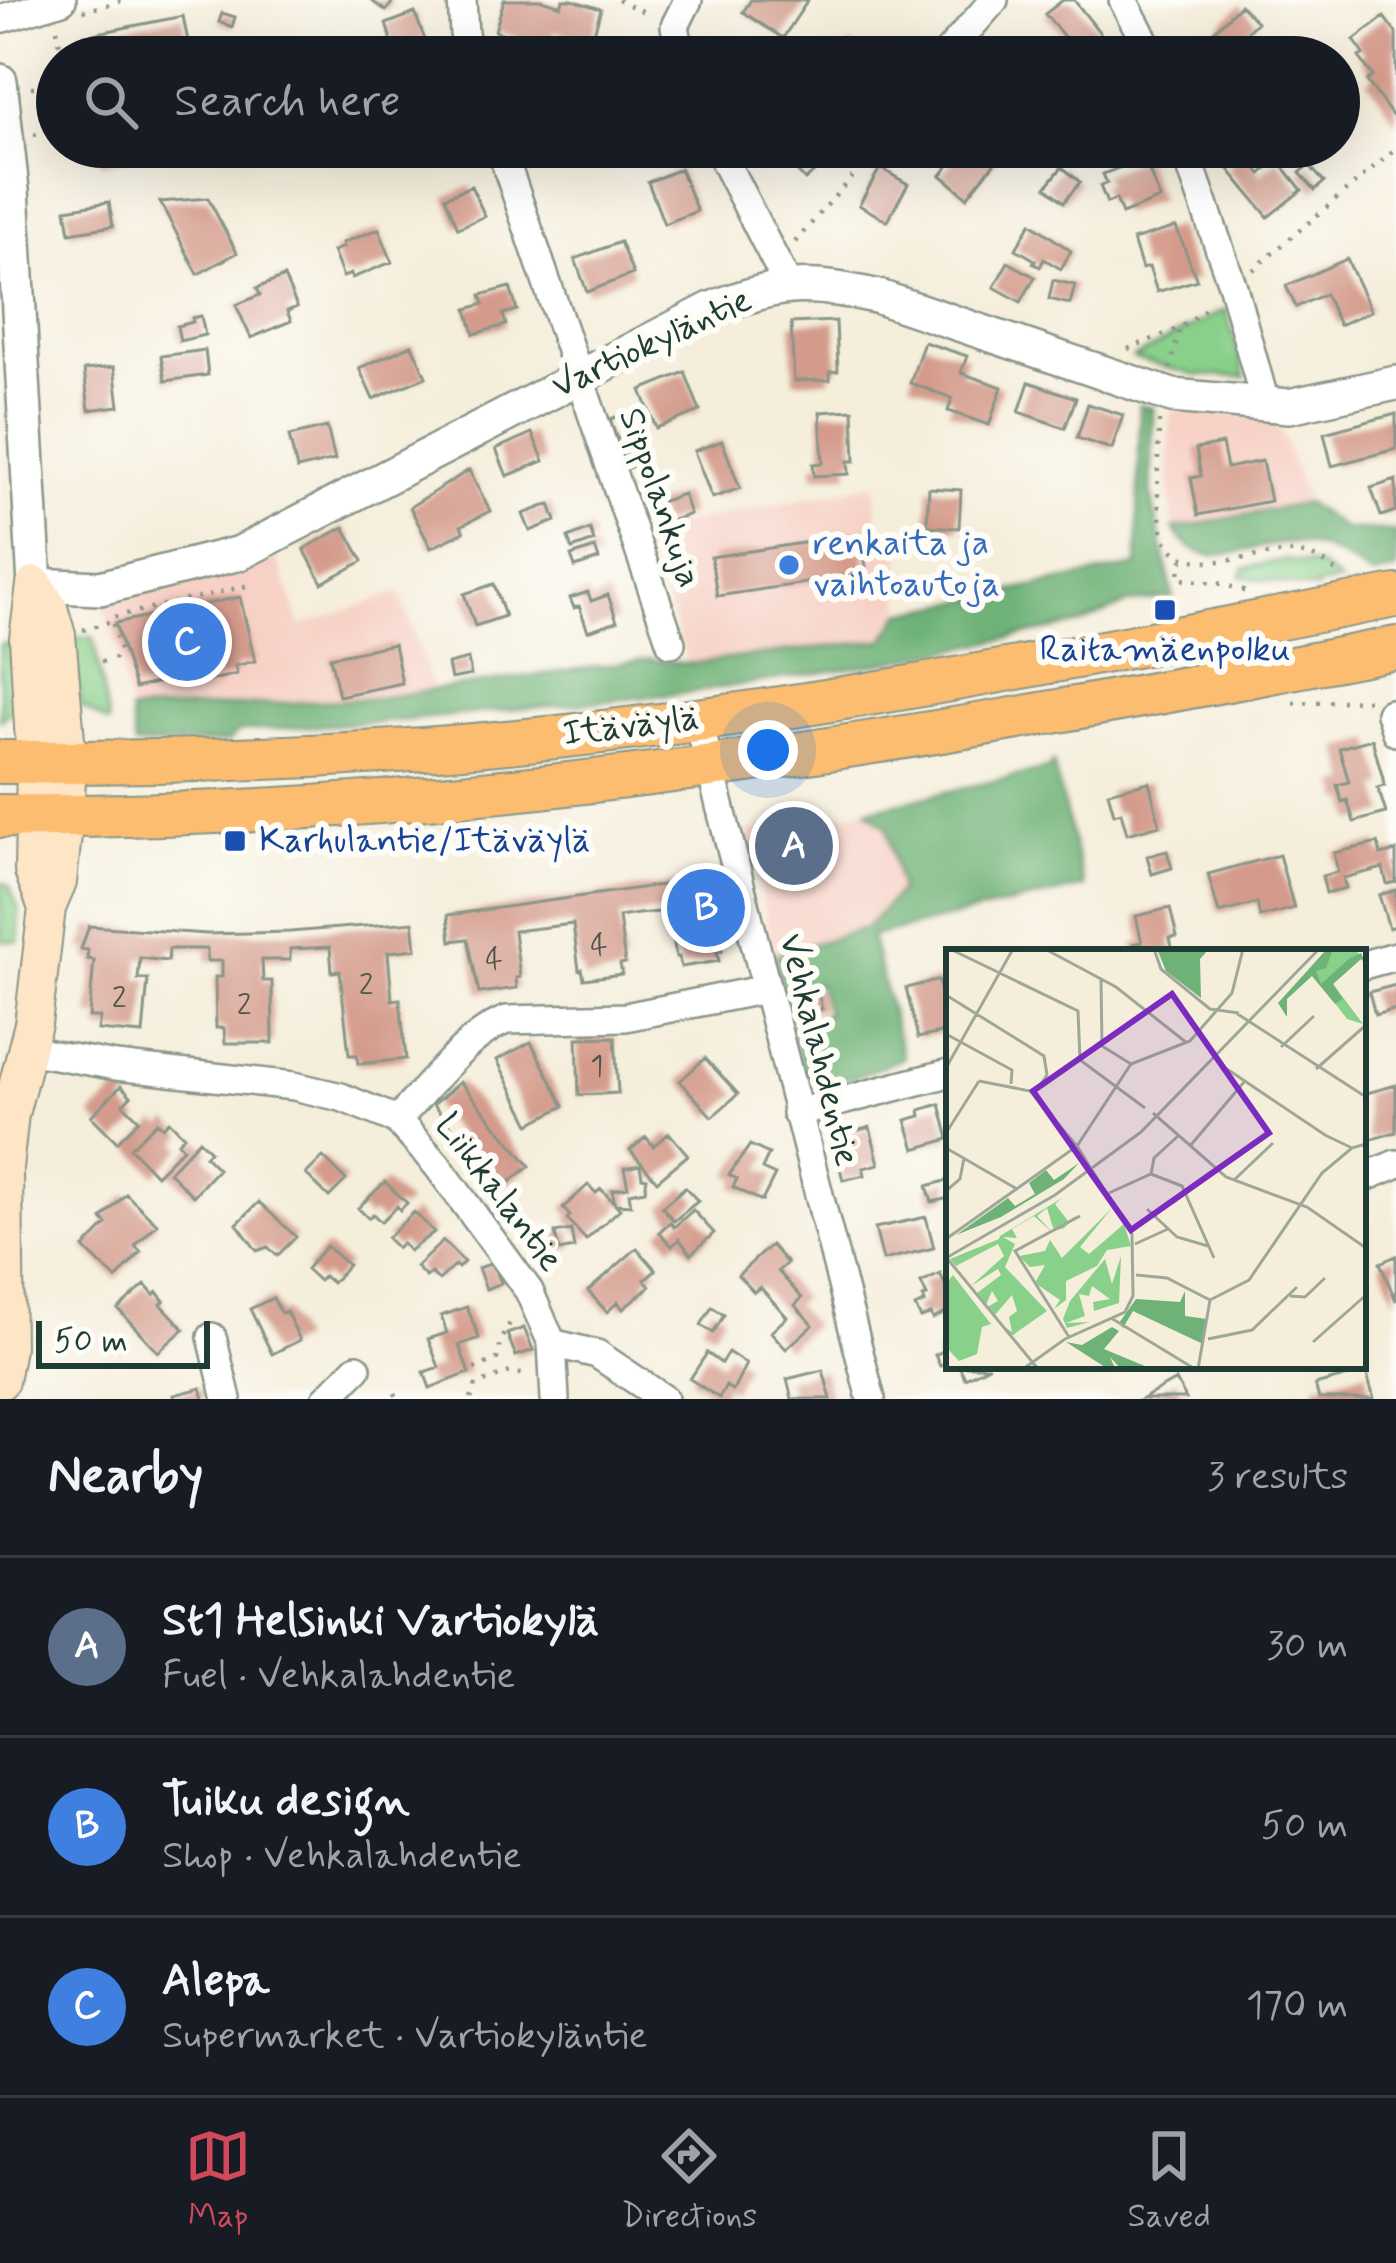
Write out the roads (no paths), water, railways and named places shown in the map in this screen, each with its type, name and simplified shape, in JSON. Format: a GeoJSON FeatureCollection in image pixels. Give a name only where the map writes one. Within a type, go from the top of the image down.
{"type":"FeatureCollection","features":[{"type":"Feature","properties":{"kind":"main road"},"geometry":{"type":"LineString","coordinates":[[0,1381],[6,1348],[4,1168],[10,1114],[27,1050],[47,908],[58,882],[33,816],[28,638],[17,585]]}},
{"type":"Feature","properties":{"kind":"main road","name":"Itäväylä"},"geometry":{"type":"LineString","coordinates":[[34,763],[306,757],[519,741],[698,718],[1035,664],[1396,596]]}},
{"type":"Feature","properties":{"kind":"main road","name":"Itäväylä"},"geometry":{"type":"LineString","coordinates":[[33,816],[309,807],[530,790],[710,769],[950,731],[1396,648]]}},
{"type":"Feature","properties":{"kind":"street"},"geometry":{"type":"LineString","coordinates":[[0,19],[62,0]]}},
{"type":"Feature","properties":{"kind":"street"},"geometry":{"type":"LineString","coordinates":[[462,0],[465,36]]}},
{"type":"Feature","properties":{"kind":"street"},"geometry":{"type":"LineString","coordinates":[[677,36],[675,26],[688,0]]}},
{"type":"Feature","properties":{"kind":"street"},"geometry":{"type":"LineString","coordinates":[[962,36],[994,0]]}},
{"type":"Feature","properties":{"kind":"street"},"geometry":{"type":"LineString","coordinates":[[1123,0],[1142,36]]}},
{"type":"Feature","properties":{"kind":"street"},"geometry":{"type":"LineString","coordinates":[[10,84],[17,585]]}},
{"type":"Feature","properties":{"kind":"street","name":"Sippolankuja"},"geometry":{"type":"LineString","coordinates":[[507,168],[671,643]]}},
{"type":"Feature","properties":{"kind":"street"},"geometry":{"type":"LineString","coordinates":[[728,168],[788,284]]}},
{"type":"Feature","properties":{"kind":"street"},"geometry":{"type":"LineString","coordinates":[[1190,168],[1224,294],[1266,406]]}},
{"type":"Feature","properties":{"kind":"street","name":"Vartiokyläntie"},"geometry":{"type":"LineString","coordinates":[[17,585],[57,589],[118,586],[240,553],[711,309],[788,284],[880,297],[1162,394],[1266,406],[1316,402],[1396,382]]}},
{"type":"Feature","properties":{"kind":"street","name":"Vehkalahdentie"},"geometry":{"type":"LineString","coordinates":[[698,718],[871,1399]]}},
{"type":"Feature","properties":{"kind":"street"},"geometry":{"type":"LineString","coordinates":[[1366,964],[1396,956]]}},
{"type":"Feature","properties":{"kind":"street"},"geometry":{"type":"LineString","coordinates":[[398,1120],[466,1048],[507,1020],[625,1017],[766,989]]}},
{"type":"Feature","properties":{"kind":"street","name":"Liikkalantie"},"geometry":{"type":"LineString","coordinates":[[27,1050],[116,1066],[294,1086],[341,1097],[398,1120],[525,1285],[552,1343],[555,1399]]}},
{"type":"Feature","properties":{"kind":"street"},"geometry":{"type":"LineString","coordinates":[[796,1113],[946,1074]]}},
{"type":"Feature","properties":{"kind":"street"},"geometry":{"type":"LineString","coordinates":[[1366,1177],[1396,1164]]}},
{"type":"Feature","properties":{"kind":"street"},"geometry":{"type":"LineString","coordinates":[[212,1336],[227,1399]]}},
{"type":"Feature","properties":{"kind":"street"},"geometry":{"type":"LineString","coordinates":[[552,1343],[597,1354],[664,1399]]}},
{"type":"Feature","properties":{"kind":"street"},"geometry":{"type":"LineString","coordinates":[[326,1399],[357,1368]]}},
{"type":"Feature","properties":{"kind":"place","name":"renkaita ja vaihtoautoja"},"geometry":{"type":"Point","coordinates":[789,565]}},
{"type":"Feature","properties":{"kind":"place","name":"Raitamäenpolku"},"geometry":{"type":"Point","coordinates":[1165,610]}},
{"type":"Feature","properties":{"kind":"place","name":"Alepa"},"geometry":{"type":"Point","coordinates":[187,642]}},
{"type":"Feature","properties":{"kind":"place","name":"Karhulantie/Itäväylä"},"geometry":{"type":"Point","coordinates":[235,841]}},
{"type":"Feature","properties":{"kind":"place","name":"St1 Helsinki Vartiokylä"},"geometry":{"type":"Point","coordinates":[794,846]}},
{"type":"Feature","properties":{"kind":"place","name":"Tuiku design"},"geometry":{"type":"Point","coordinates":[706,908]}}]}
